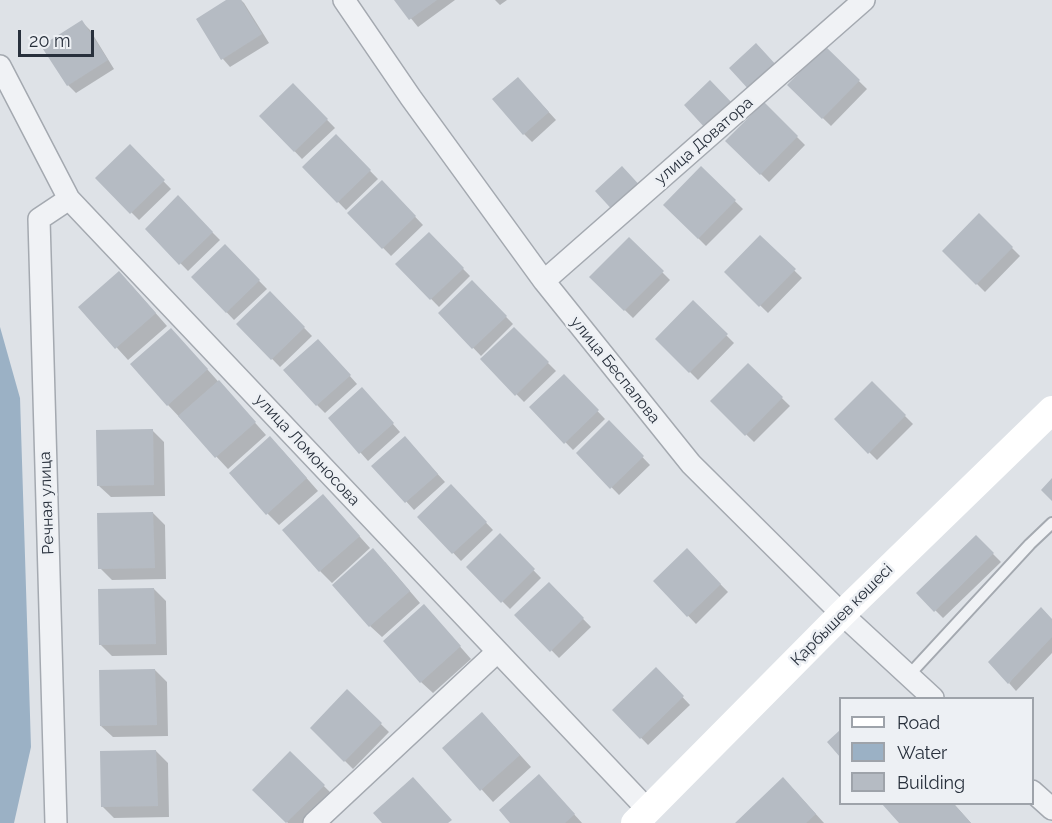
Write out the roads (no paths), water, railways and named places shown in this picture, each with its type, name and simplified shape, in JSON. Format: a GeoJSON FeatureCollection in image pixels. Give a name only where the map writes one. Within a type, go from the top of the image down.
{"type":"FeatureCollection","features":[{"type":"Feature","properties":{"kind":"main road","name":"Қарбышев көшесі"},"geometry":{"type":"LineString","coordinates":[[642,817],[842,614],[1052,410]]}},
{"type":"Feature","properties":{"kind":"street","name":"улица Беспалова"},"geometry":{"type":"LineString","coordinates":[[344,0],[411,98],[544,281],[691,464],[842,614],[931,697]]}},
{"type":"Feature","properties":{"kind":"street","name":"улица Доватора"},"geometry":{"type":"LineString","coordinates":[[544,281],[864,0]]}},
{"type":"Feature","properties":{"kind":"street","name":"улица Ломоносова"},"geometry":{"type":"LineString","coordinates":[[0,66],[69,199],[497,652],[642,817]]}},
{"type":"Feature","properties":{"kind":"street","name":"Речная улица"},"geometry":{"type":"LineString","coordinates":[[56,823],[39,219],[69,199]]}},
{"type":"Feature","properties":{"kind":"street"},"geometry":{"type":"LineString","coordinates":[[315,823],[497,652]]}},
{"type":"Feature","properties":{"kind":"street"},"geometry":{"type":"LineString","coordinates":[[1034,793],[1052,809]]}},
{"type":"Feature","properties":{"kind":"lane"},"geometry":{"type":"LineString","coordinates":[[909,675],[1052,523]]}},
{"type":"Feature","properties":{"kind":"water"},"geometry":{"type":"Polygon","coordinates":[[[0,327],[20,398],[31,747],[14,823],[0,823],[0,327]]]}}]}
